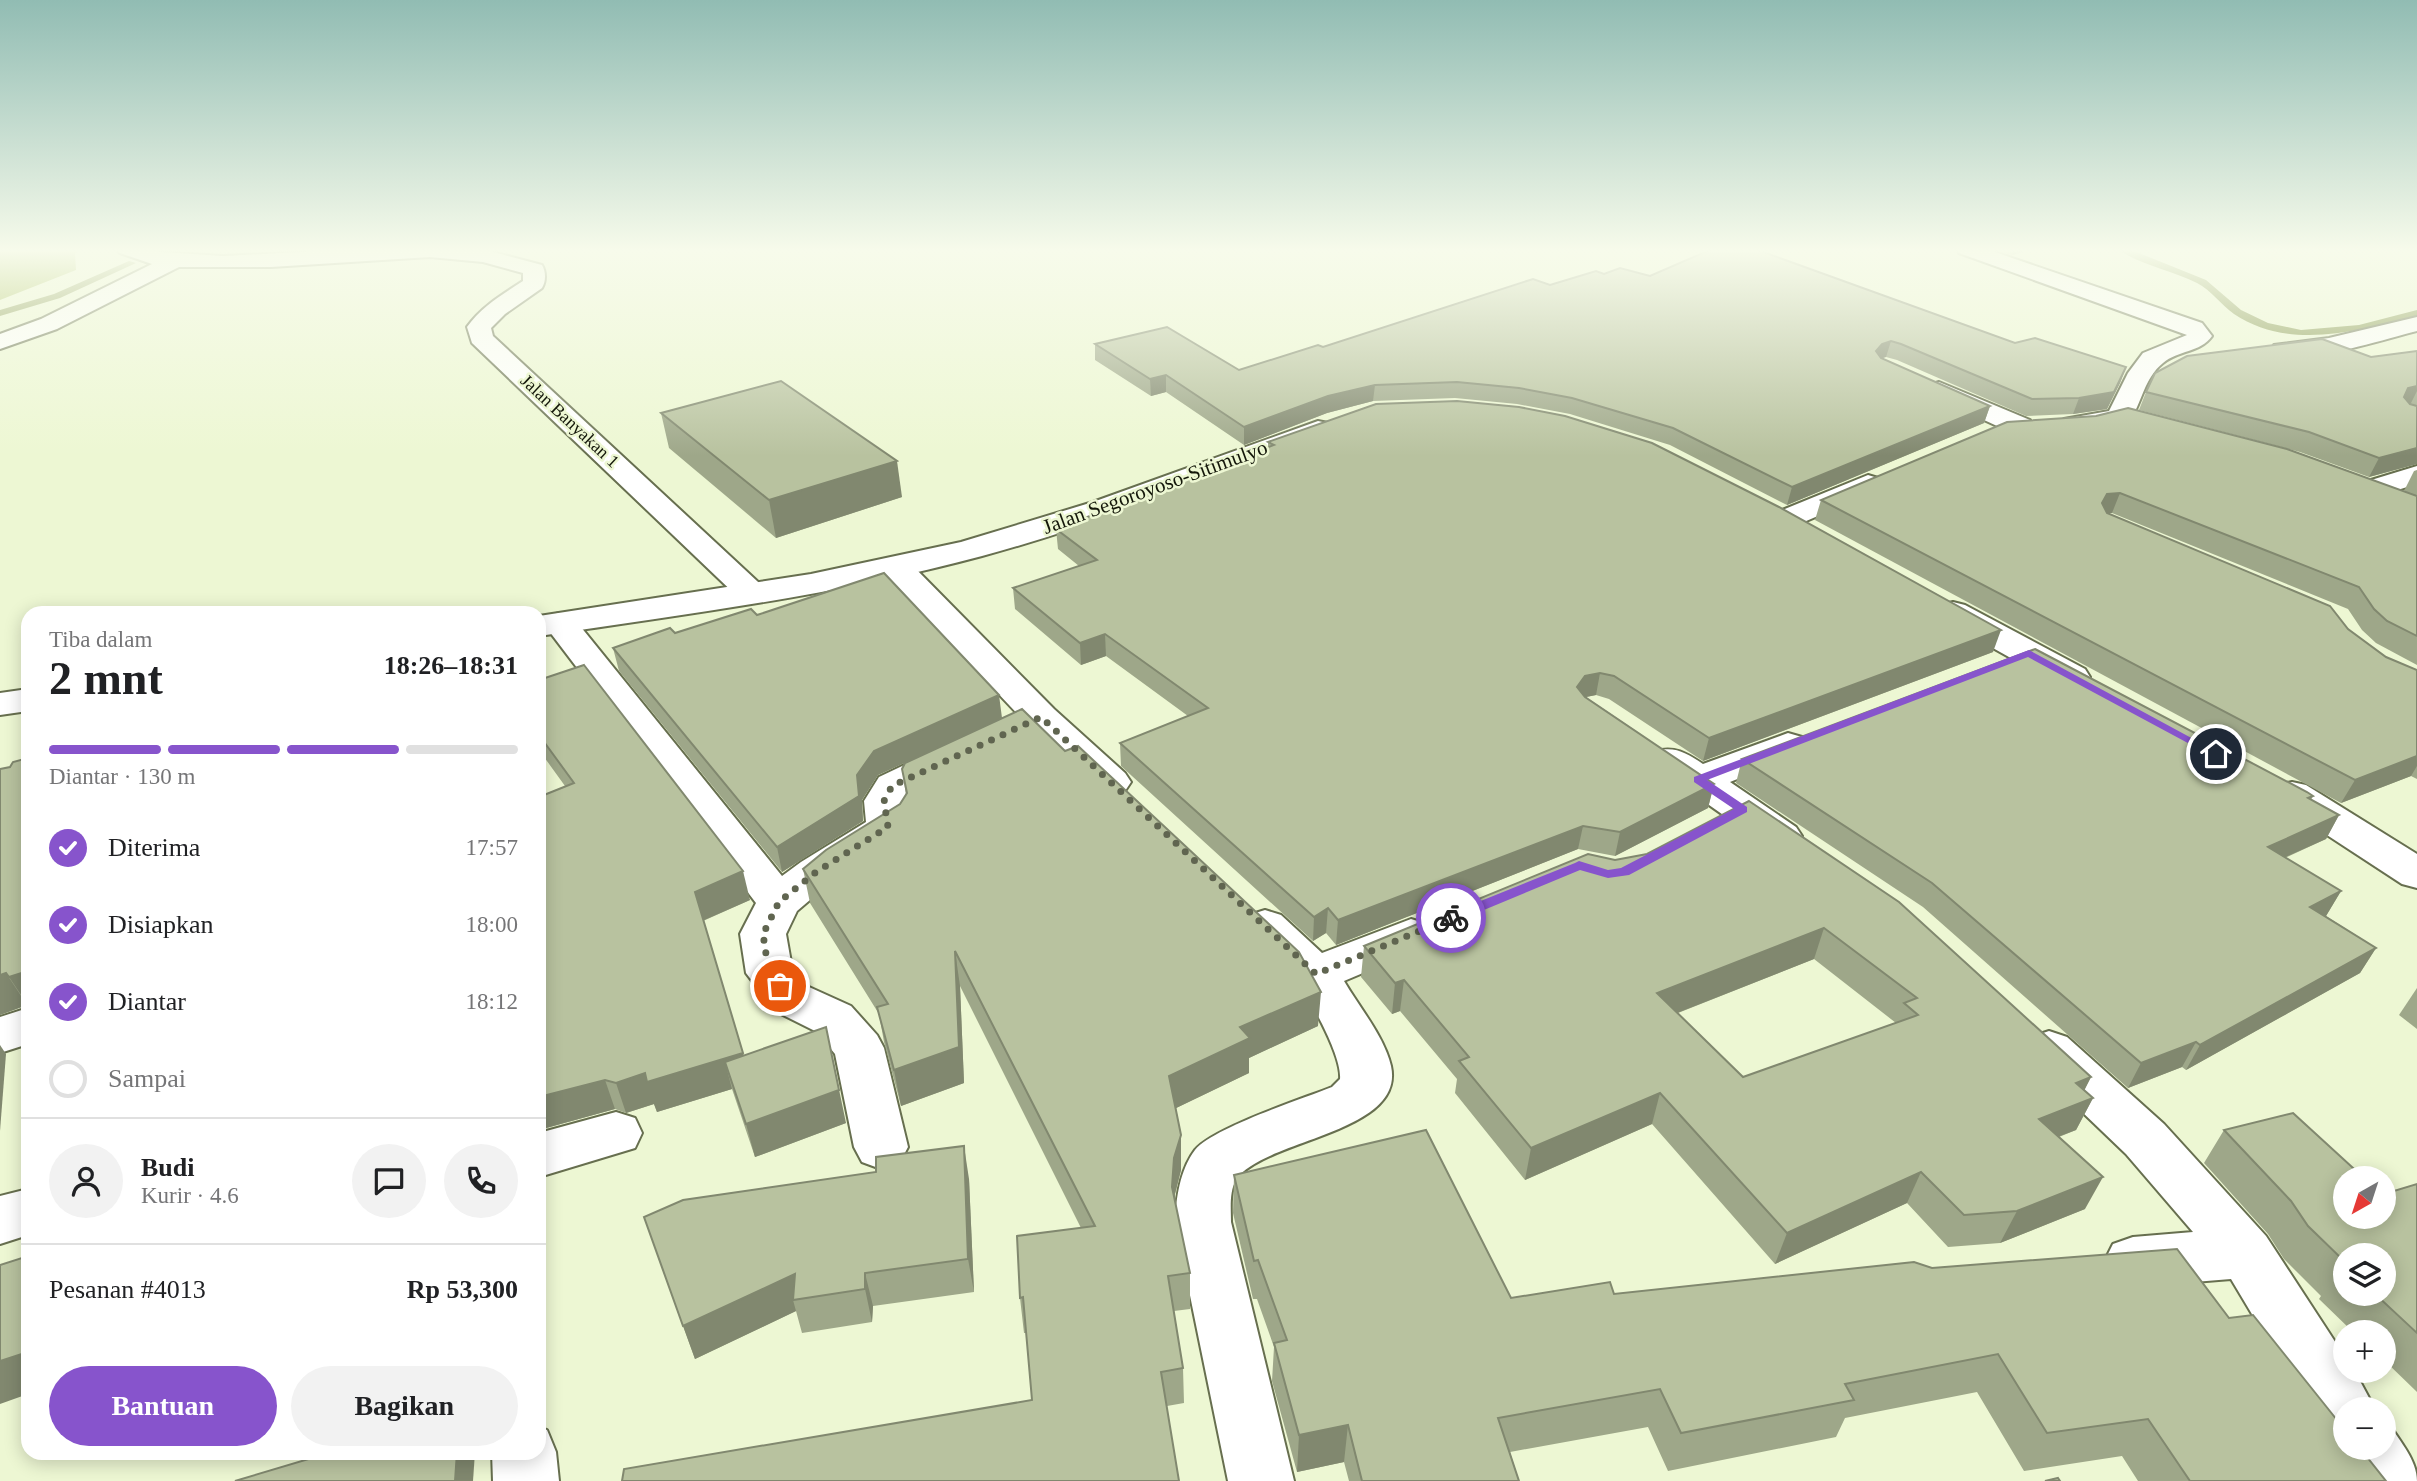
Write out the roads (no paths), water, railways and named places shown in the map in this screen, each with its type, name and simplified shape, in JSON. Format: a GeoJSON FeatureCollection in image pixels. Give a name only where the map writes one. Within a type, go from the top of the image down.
{"type":"FeatureCollection","features":[{"type":"Feature","properties":{"kind":"street"},"geometry":{"type":"LineString","coordinates":[[0,342],[61,318]]}},
{"type":"Feature","properties":{"kind":"street","name":"Jalan Banyakan 1"},"geometry":{"type":"LineString","coordinates":[[488,318],[479,327],[481,338],[753,593]]}},
{"type":"Feature","properties":{"kind":"street"},"geometry":{"type":"LineString","coordinates":[[1981,436],[2039,426],[2133,419],[2145,368],[2157,355],[2193,343],[2200,336],[2194,328],[2165,318]]}},
{"type":"Feature","properties":{"kind":"street"},"geometry":{"type":"LineString","coordinates":[[2263,353],[2329,345],[2417,324]]}},
{"type":"Feature","properties":{"kind":"street"},"geometry":{"type":"LineString","coordinates":[[2145,368],[2211,359]]}},
{"type":"Feature","properties":{"kind":"street"},"geometry":{"type":"LineString","coordinates":[[1922,382],[2039,426]]}},
{"type":"Feature","properties":{"kind":"street","name":"Jalan Segoroyoso-Sitimulyo"},"geometry":{"type":"LineString","coordinates":[[550,625],[897,568],[974,549],[1174,484],[1350,418]]}},
{"type":"Feature","properties":{"kind":"street"},"geometry":{"type":"LineString","coordinates":[[1821,539],[1774,513],[1896,472]]}},
{"type":"Feature","properties":{"kind":"street"},"geometry":{"type":"LineString","coordinates":[[2405,504],[2357,486],[2417,475]]}},
{"type":"Feature","properties":{"kind":"street"},"geometry":{"type":"LineString","coordinates":[[897,568],[1010,731],[1143,812]]}},
{"type":"Feature","properties":{"kind":"street"},"geometry":{"type":"LineString","coordinates":[[1928,598],[2102,693]]}},
{"type":"Feature","properties":{"kind":"street"},"geometry":{"type":"LineString","coordinates":[[550,625],[779,902]]}},
{"type":"Feature","properties":{"kind":"street"},"geometry":{"type":"LineString","coordinates":[[1991,668],[2029,654]]}},
{"type":"Feature","properties":{"kind":"street"},"geometry":{"type":"LineString","coordinates":[[0,704],[21,701]]}},
{"type":"Feature","properties":{"kind":"street"},"geometry":{"type":"LineString","coordinates":[[881,1147],[859,1048],[834,1019],[792,999],[769,974],[763,934],[779,902],[816,872],[888,827],[884,801],[892,786],[1010,731]]}},
{"type":"Feature","properties":{"kind":"street"},"geometry":{"type":"LineString","coordinates":[[1699,780],[1826,731]]}},
{"type":"Feature","properties":{"kind":"street"},"geometry":{"type":"LineString","coordinates":[[1630,732],[1699,780],[1725,819],[1818,861]]}},
{"type":"Feature","properties":{"kind":"street"},"geometry":{"type":"LineString","coordinates":[[2260,778],[2309,804],[2417,874]]}},
{"type":"Feature","properties":{"kind":"street"},"geometry":{"type":"LineString","coordinates":[[1235,898],[1316,974],[1358,1047],[1366,1067],[1365,1087],[1350,1101],[1237,1149],[1215,1165],[1204,1193],[1203,1222],[1261,1481]]}},
{"type":"Feature","properties":{"kind":"street"},"geometry":{"type":"LineString","coordinates":[[1316,974],[1442,922]]}},
{"type":"Feature","properties":{"kind":"street"},"geometry":{"type":"LineString","coordinates":[[2019,1023],[2145,1139],[2246,1254],[2336,1397]]}},
{"type":"Feature","properties":{"kind":"street"},"geometry":{"type":"LineString","coordinates":[[0,1035],[21,1028]]}},
{"type":"Feature","properties":{"kind":"street"},"geometry":{"type":"LineString","coordinates":[[546,1153],[617,1133]]}},
{"type":"Feature","properties":{"kind":"street"},"geometry":{"type":"LineString","coordinates":[[0,1220],[21,1214]]}},
{"type":"Feature","properties":{"kind":"street"},"geometry":{"type":"LineString","coordinates":[[2079,1266],[2246,1254]]}},
{"type":"Feature","properties":{"kind":"street"},"geometry":{"type":"LineString","coordinates":[[525,1460],[526,1481]]}},
{"type":"Feature","properties":{"kind":"street"},"geometry":{"type":"LineString","coordinates":[[2375,1460],[2388,1481]]}},
{"type":"Feature","properties":{"kind":"waterway"},"geometry":{"type":"LineString","coordinates":[[2251,318],[2265,325],[2301,333],[2359,328],[2397,318]]}}]}
